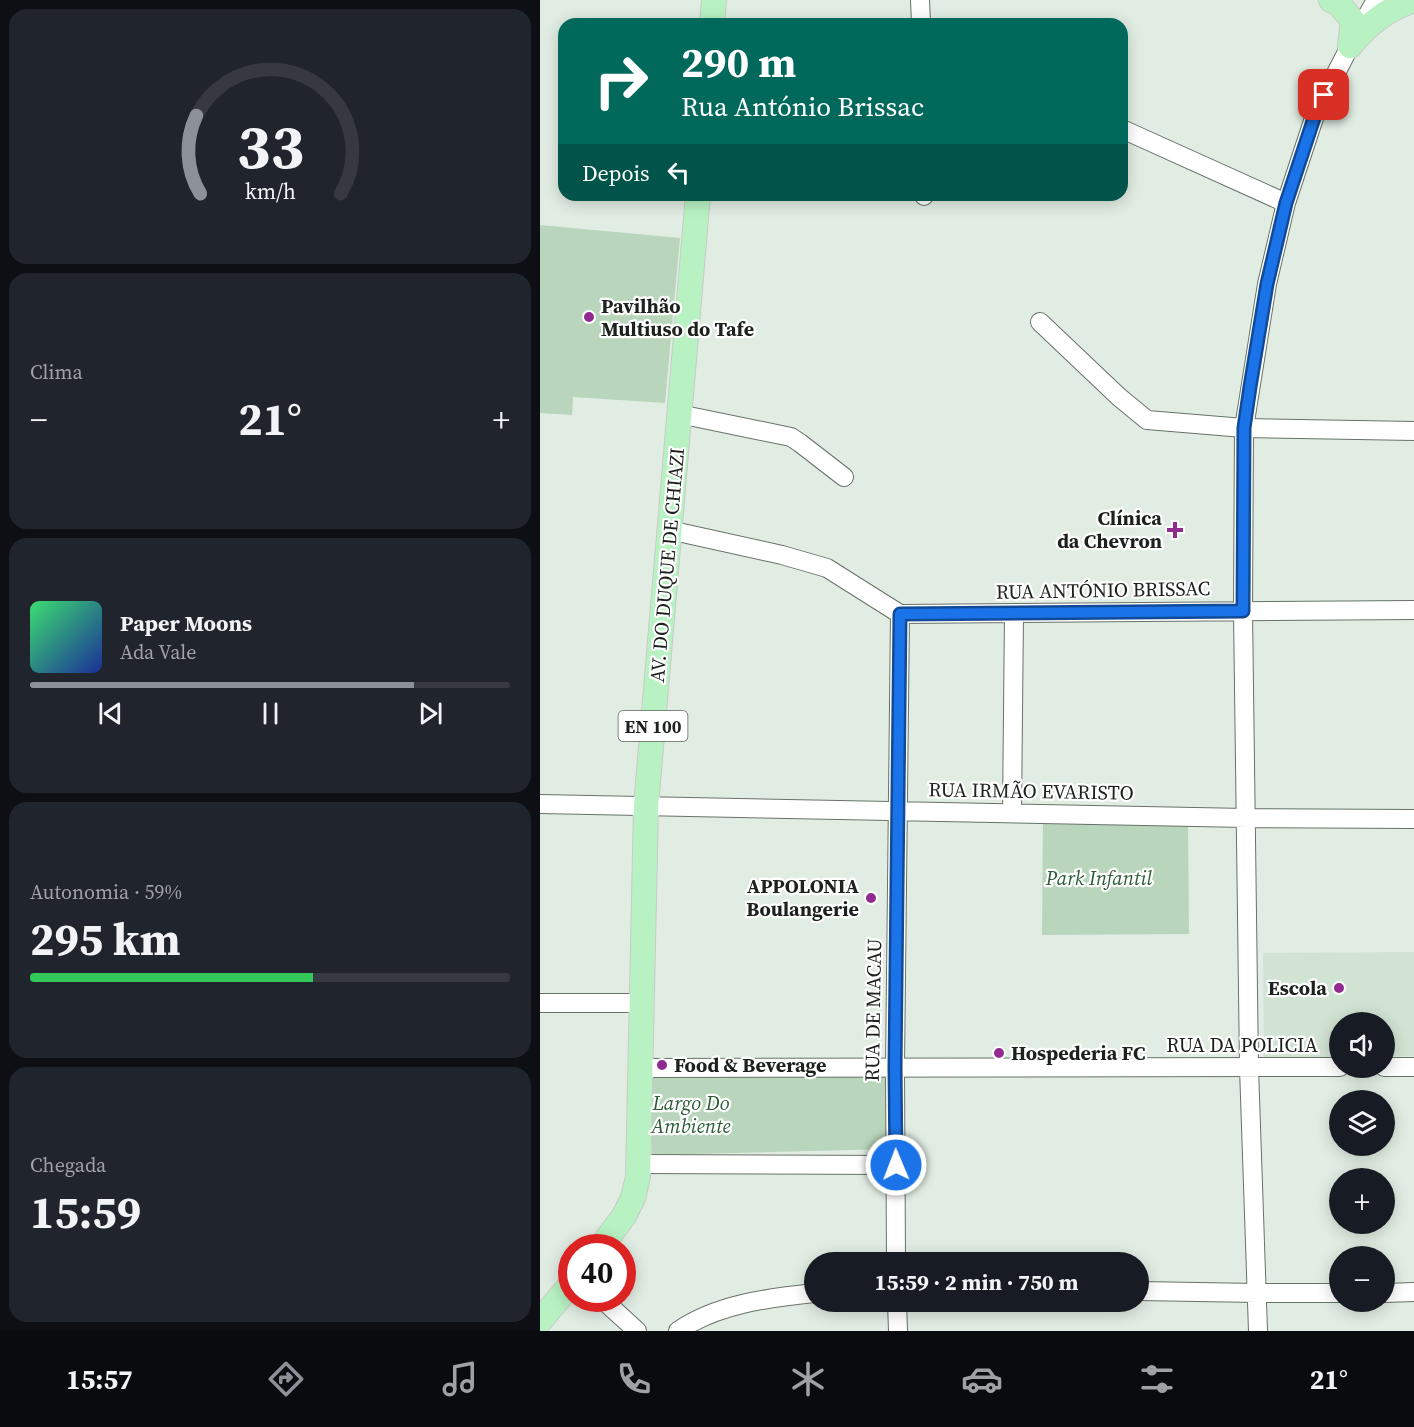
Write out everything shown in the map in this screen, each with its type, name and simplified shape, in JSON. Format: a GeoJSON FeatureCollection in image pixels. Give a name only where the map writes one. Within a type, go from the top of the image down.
{"type":"FeatureCollection","features":[{"type":"Feature","properties":{"kind":"main road"},"geometry":{"type":"LineString","coordinates":[[712,18],[714,0]]}},
{"type":"Feature","properties":{"kind":"main road"},"geometry":{"type":"LineString","coordinates":[[1330,0],[1338,3],[1353,21],[1350,46]]}},
{"type":"Feature","properties":{"kind":"main road"},"geometry":{"type":"LineString","coordinates":[[1350,46],[1377,18],[1414,0]]}},
{"type":"Feature","properties":{"kind":"main road","name":"AV. DO DUQUE DE CHIAZI"},"geometry":{"type":"LineString","coordinates":[[610,1234],[624,1216],[633,1198],[638,1177],[646,806],[697,201]]}},
{"type":"Feature","properties":{"kind":"main road"},"geometry":{"type":"LineString","coordinates":[[540,1321],[558,1300]]}},
{"type":"Feature","properties":{"kind":"street"},"geometry":{"type":"LineString","coordinates":[[920,0],[921,18]]}},
{"type":"Feature","properties":{"kind":"street"},"geometry":{"type":"LineString","coordinates":[[1258,1331],[1249,1068],[1243,611],[1244,428],[1267,284],[1286,203],[1316,112],[1376,0]]}},
{"type":"Feature","properties":{"kind":"street"},"geometry":{"type":"LineString","coordinates":[[1128,132],[1286,203]]}},
{"type":"Feature","properties":{"kind":"street"},"geometry":{"type":"LineString","coordinates":[[1040,322],[1119,397],[1147,420],[1244,428],[1414,430]]}},
{"type":"Feature","properties":{"kind":"street"},"geometry":{"type":"LineString","coordinates":[[679,414],[791,437],[844,477]]}},
{"type":"Feature","properties":{"kind":"street"},"geometry":{"type":"LineString","coordinates":[[669,530],[827,568],[900,614]]}},
{"type":"Feature","properties":{"kind":"street","name":"RUA ANTÓNIO BRISSAC"},"geometry":{"type":"LineString","coordinates":[[900,614],[1414,610]]}},
{"type":"Feature","properties":{"kind":"street"},"geometry":{"type":"LineString","coordinates":[[1012,813],[1014,613]]}},
{"type":"Feature","properties":{"kind":"street","name":"RUA DE MACAU"},"geometry":{"type":"LineString","coordinates":[[896,1252],[895,1067],[900,614]]}},
{"type":"Feature","properties":{"kind":"street","name":"RUA IRMÃO EVARISTO"},"geometry":{"type":"LineString","coordinates":[[540,804],[1246,818],[1414,819]]}},
{"type":"Feature","properties":{"kind":"street"},"geometry":{"type":"LineString","coordinates":[[540,1003],[642,1003]]}},
{"type":"Feature","properties":{"kind":"street","name":"RUA DA POLICIA"},"geometry":{"type":"LineString","coordinates":[[640,1068],[1329,1067]]}},
{"type":"Feature","properties":{"kind":"street"},"geometry":{"type":"LineString","coordinates":[[1395,1067],[1414,1067]]}},
{"type":"Feature","properties":{"kind":"street"},"geometry":{"type":"LineString","coordinates":[[638,1164],[896,1165]]}},
{"type":"Feature","properties":{"kind":"street"},"geometry":{"type":"LineString","coordinates":[[1149,1291],[1329,1293]]}},
{"type":"Feature","properties":{"kind":"street"},"geometry":{"type":"LineString","coordinates":[[1395,1293],[1414,1292]]}},
{"type":"Feature","properties":{"kind":"street"},"geometry":{"type":"LineString","coordinates":[[678,1331],[693,1321],[731,1306],[804,1294]]}},
{"type":"Feature","properties":{"kind":"street"},"geometry":{"type":"LineString","coordinates":[[616,1312],[637,1331]]}},
{"type":"Feature","properties":{"kind":"street"},"geometry":{"type":"LineString","coordinates":[[897,1312],[898,1331]]}},
{"type":"Feature","properties":{"kind":"shaded area","name":"Escola"},"geometry":{"type":"Polygon","coordinates":[[[1414,952],[1414,1056],[1395,1056],[1395,1012],[1329,1012],[1329,1057],[1264,1057],[1263,953],[1414,952]]]}},
{"type":"Feature","properties":{"kind":"green space"},"geometry":{"type":"Polygon","coordinates":[[[540,225],[680,238],[665,403],[573,397],[572,415],[540,413],[540,225]]]}},
{"type":"Feature","properties":{"kind":"green space","name":"Park Infantil"},"geometry":{"type":"Polygon","coordinates":[[[1043,821],[1188,825],[1189,934],[1042,935],[1043,821]]]}},
{"type":"Feature","properties":{"kind":"green space","name":"Largo Do Ambiente"},"geometry":{"type":"Polygon","coordinates":[[[888,1073],[891,1149],[652,1155],[651,1077],[888,1073]]]}},
{"type":"Feature","properties":{"kind":"place","name":"Pavilhão Multiuso do Tafe"},"geometry":{"type":"Point","coordinates":[589,317]}},
{"type":"Feature","properties":{"kind":"place","name":"Clínica da Chevron"},"geometry":{"type":"Point","coordinates":[1175,530]}},
{"type":"Feature","properties":{"kind":"place","name":"APPOLONIA Boulangerie"},"geometry":{"type":"Point","coordinates":[871,898]}},
{"type":"Feature","properties":{"kind":"place","name":"Escola"},"geometry":{"type":"Point","coordinates":[1339,988]}},
{"type":"Feature","properties":{"kind":"place","name":"Hospederia FC"},"geometry":{"type":"Point","coordinates":[999,1053]}},
{"type":"Feature","properties":{"kind":"place","name":"Food & Beverage"},"geometry":{"type":"Point","coordinates":[662,1065]}},
{"type":"Feature","properties":{"kind":"route"},"geometry":{"type":"LineString","coordinates":[[896,1165],[900,614],[1243,611],[1244,428],[1250,387],[1267,284],[1286,203],[1316,112],[1324,95]]}}]}
